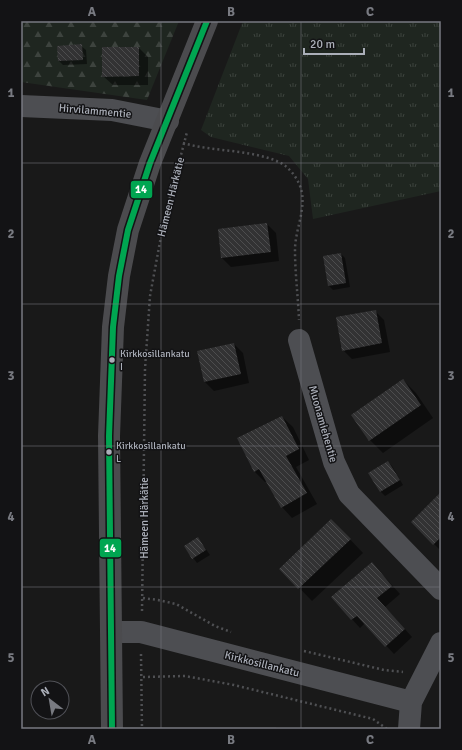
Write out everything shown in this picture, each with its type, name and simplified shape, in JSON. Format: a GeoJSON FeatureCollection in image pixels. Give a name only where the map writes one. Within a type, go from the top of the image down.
{"type":"FeatureCollection","features":[{"type":"Feature","properties":{"kind":"main road"},"geometry":{"type":"LineString","coordinates":[[112,729],[109,436],[113,327],[119,276],[128,230],[150,163],[207,21]]}},
{"type":"Feature","properties":{"kind":"street","name":"Hirvilammentie"},"geometry":{"type":"LineString","coordinates":[[21,106],[112,110],[168,121]]}},
{"type":"Feature","properties":{"kind":"street","name":"Muonamiehentie"},"geometry":{"type":"LineString","coordinates":[[299,340],[334,462],[349,494],[441,589]]}},
{"type":"Feature","properties":{"kind":"street","name":"Kirkkosillankatu"},"geometry":{"type":"LineString","coordinates":[[112,632],[141,632],[411,702]]}},
{"type":"Feature","properties":{"kind":"street"},"geometry":{"type":"LineString","coordinates":[[409,729],[411,702],[441,643]]}},
{"type":"Feature","properties":{"kind":"path","name":"Hämeen Härkätie"},"geometry":{"type":"LineString","coordinates":[[142,729],[141,632],[143,598],[145,369],[150,296],[164,220],[184,143],[260,156],[279,162],[291,171],[297,180],[302,192],[302,203],[295,248],[299,340]]}},
{"type":"Feature","properties":{"kind":"path"},"geometry":{"type":"LineString","coordinates":[[143,598],[176,604],[215,626],[236,634]]}},
{"type":"Feature","properties":{"kind":"path"},"geometry":{"type":"LineString","coordinates":[[303,650],[384,670],[402,671],[423,676]]}},
{"type":"Feature","properties":{"kind":"path"},"geometry":{"type":"LineString","coordinates":[[142,677],[185,676],[234,685],[373,719],[387,729]]}},
{"type":"Feature","properties":{"kind":"green space"},"geometry":{"type":"Polygon","coordinates":[[[21,21],[179,21],[147,100],[21,82],[21,21]]]}},
{"type":"Feature","properties":{"kind":"green space"},"geometry":{"type":"Polygon","coordinates":[[[243,21],[441,21],[441,191],[313,219],[308,179],[289,156],[211,137],[201,130],[243,21]]]}},
{"type":"Feature","properties":{"kind":"building"},"geometry":{"type":"Polygon","coordinates":[[[82,44],[83,60],[58,61],[57,46],[82,44]]]}},
{"type":"Feature","properties":{"kind":"building"},"geometry":{"type":"Polygon","coordinates":[[[102,47],[139,47],[139,76],[102,77],[102,47]]]}},
{"type":"Feature","properties":{"kind":"building"},"geometry":{"type":"Polygon","coordinates":[[[267,223],[271,252],[221,258],[218,229],[267,223]]]}},
{"type":"Feature","properties":{"kind":"building"},"geometry":{"type":"Polygon","coordinates":[[[341,253],[346,283],[328,286],[323,256],[341,253]]]}},
{"type":"Feature","properties":{"kind":"building"},"geometry":{"type":"Polygon","coordinates":[[[376,310],[382,343],[342,351],[336,317],[376,310]]]}},
{"type":"Feature","properties":{"kind":"building"},"geometry":{"type":"Polygon","coordinates":[[[234,343],[241,374],[204,382],[197,351],[234,343]]]}},
{"type":"Feature","properties":{"kind":"building"},"geometry":{"type":"Polygon","coordinates":[[[403,379],[421,405],[369,441],[351,415],[403,379]]]}},
{"type":"Feature","properties":{"kind":"building"},"geometry":{"type":"Polygon","coordinates":[[[282,416],[299,449],[286,456],[307,493],[281,508],[259,469],[254,472],[237,438],[282,416]]]}},
{"type":"Feature","properties":{"kind":"building"},"geometry":{"type":"Polygon","coordinates":[[[388,461],[400,480],[380,492],[368,473],[388,461]]]}},
{"type":"Feature","properties":{"kind":"building"},"geometry":{"type":"Polygon","coordinates":[[[441,492],[441,537],[433,545],[411,522],[441,492]]]}},
{"type":"Feature","properties":{"kind":"building"},"geometry":{"type":"Polygon","coordinates":[[[331,519],[351,539],[298,589],[279,569],[331,519]]]}},
{"type":"Feature","properties":{"kind":"building"},"geometry":{"type":"Polygon","coordinates":[[[198,537],[206,550],[192,559],[184,546],[198,537]]]}},
{"type":"Feature","properties":{"kind":"building"},"geometry":{"type":"Polygon","coordinates":[[[372,562],[392,586],[377,598],[405,629],[385,647],[357,616],[351,620],[331,597],[372,562]]]}},
{"type":"Feature","properties":{"kind":"transit line","name":"14"},"geometry":{"type":"LineString","coordinates":[[112,729],[109,436],[113,327],[119,276],[128,230],[150,163],[207,21]]}},
{"type":"Feature","properties":{"kind":"place","name":"Kirkkosillankatu I"},"geometry":{"type":"Point","coordinates":[112,360]}},
{"type":"Feature","properties":{"kind":"place","name":"Kirkkosillankatu L"},"geometry":{"type":"Point","coordinates":[109,452]}}]}
